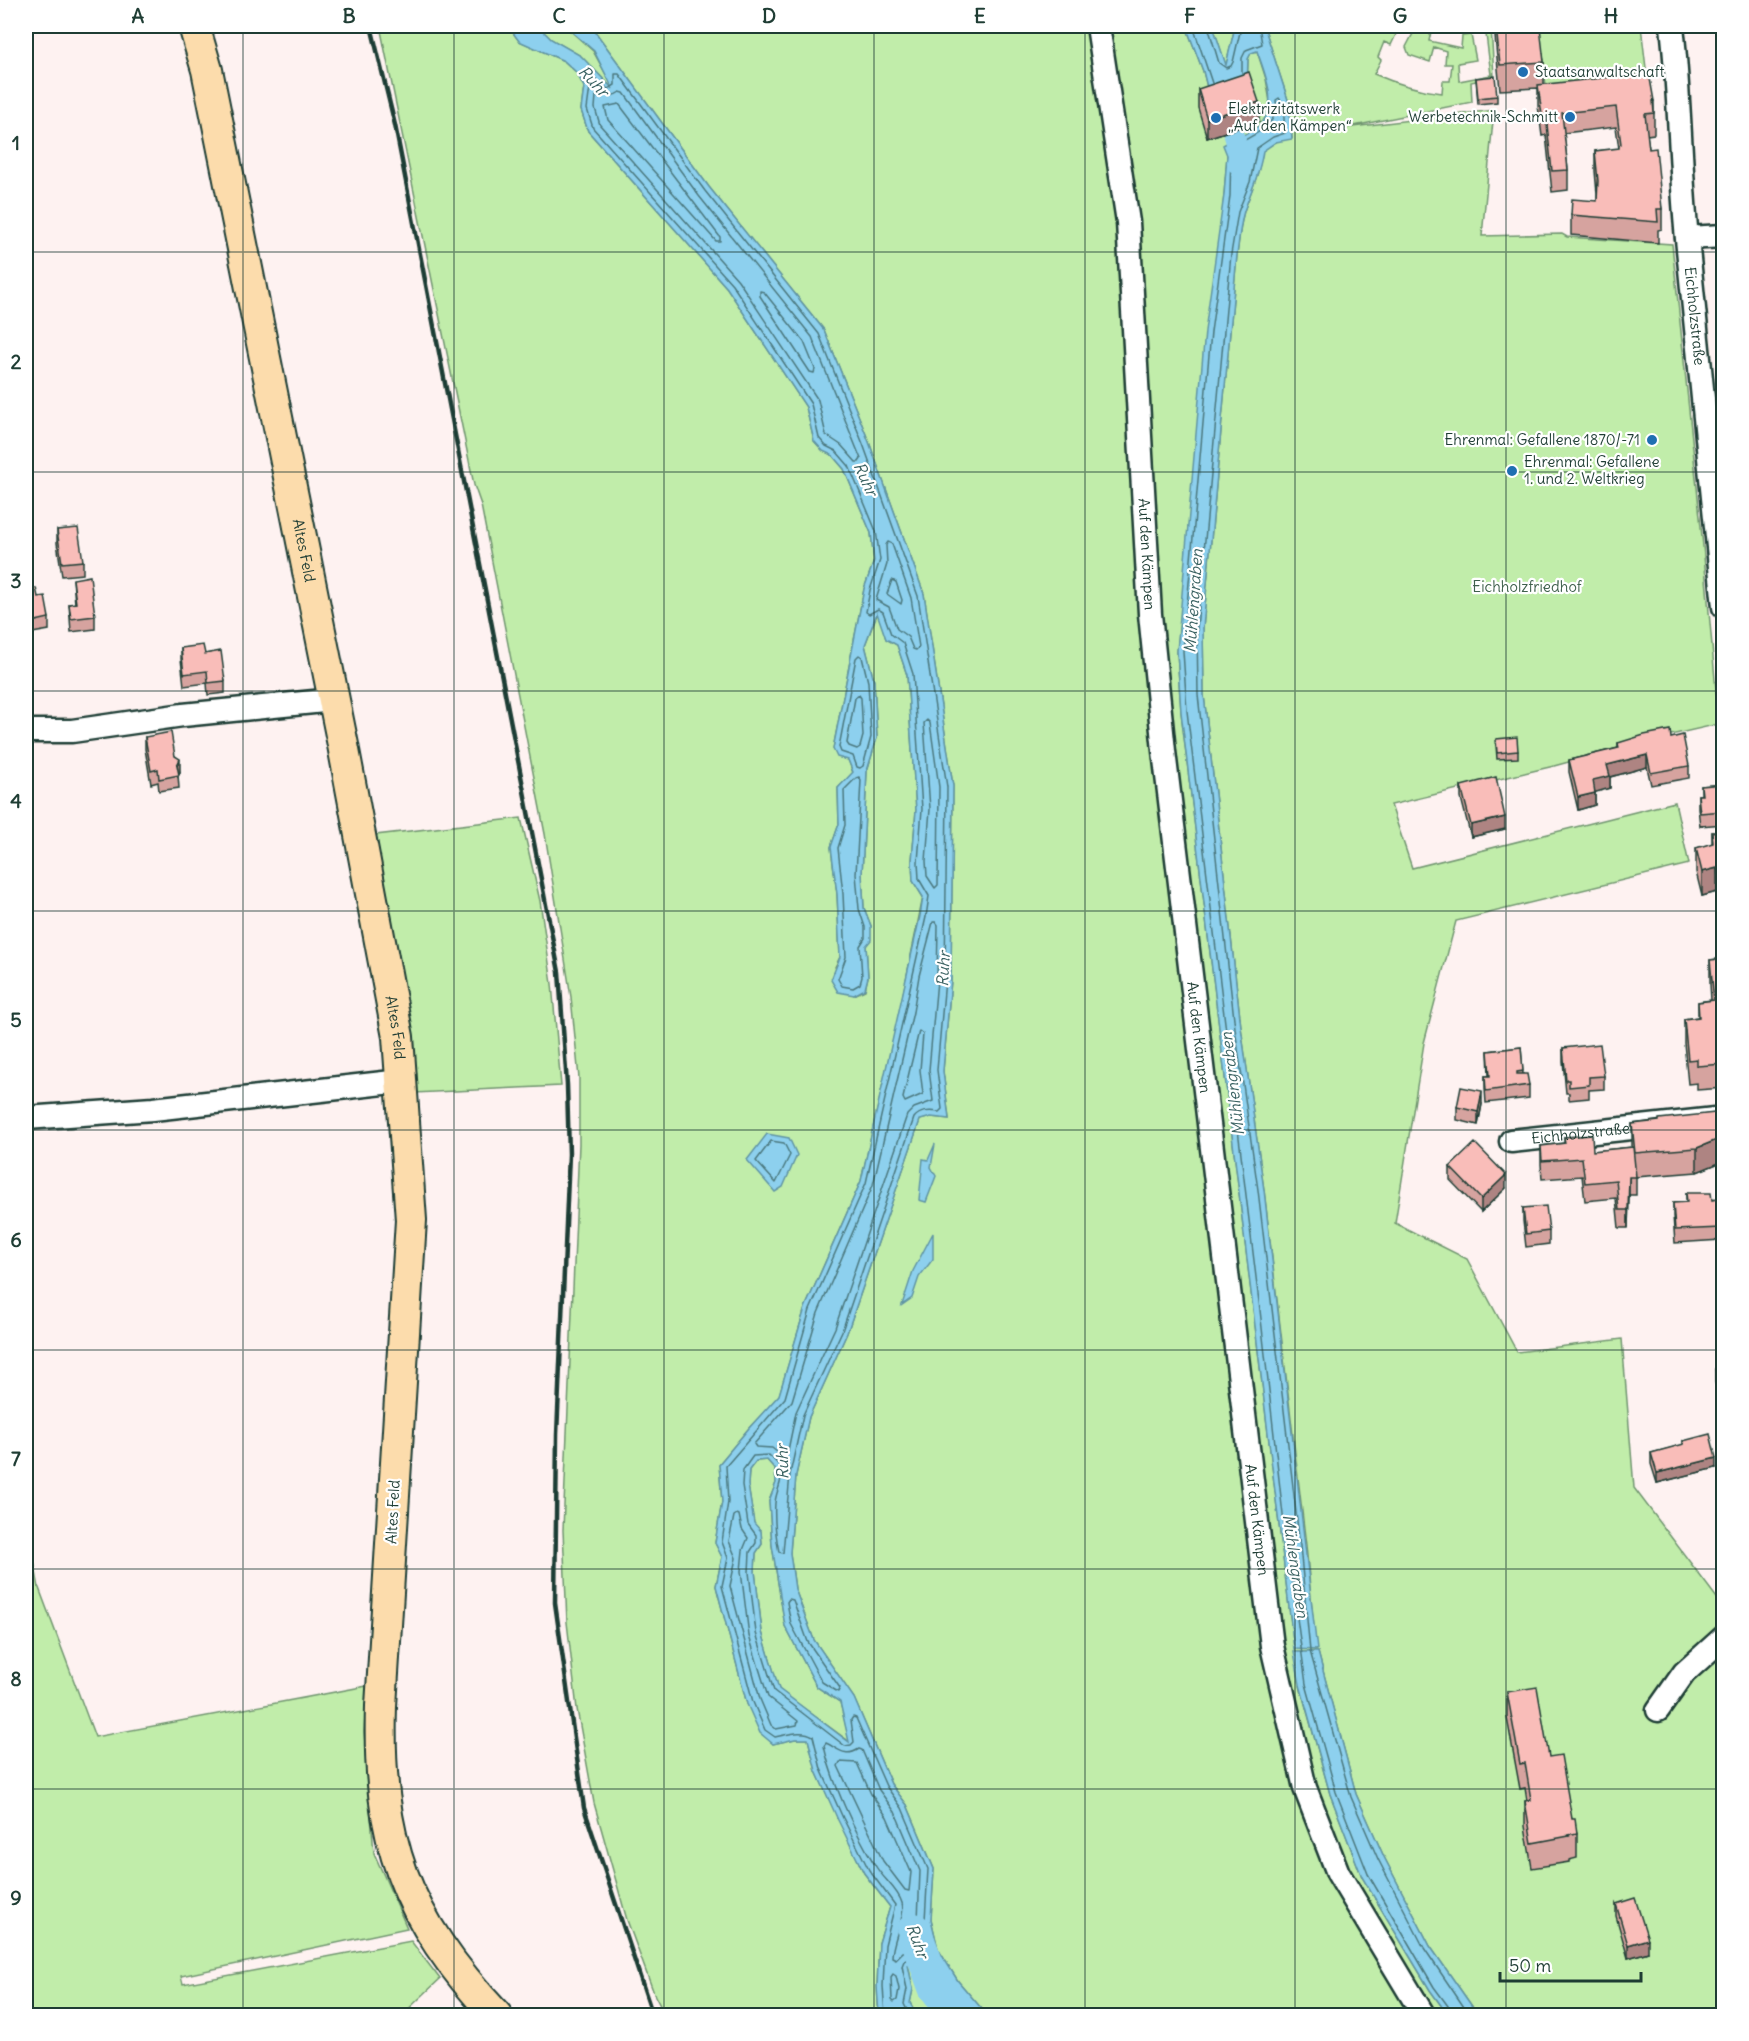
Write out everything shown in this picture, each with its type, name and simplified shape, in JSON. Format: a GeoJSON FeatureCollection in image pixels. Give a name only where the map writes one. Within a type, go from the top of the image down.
{"type":"FeatureCollection","features":[{"type":"Feature","properties":{"kind":"main road","name":"Altes Feld"},"geometry":{"type":"LineString","coordinates":[[194,26],[207,70],[334,700],[398,1036],[411,1220],[381,1706],[383,1795],[396,1856],[414,1904],[447,1959],[497,2016]]}},
{"type":"Feature","properties":{"kind":"street","name":"Auf den Kämpen"},"geometry":{"type":"LineString","coordinates":[[1098,26],[1128,222],[1154,660],[1272,1646],[1305,1788],[1338,1873],[1424,2016]]}},
{"type":"Feature","properties":{"kind":"street","name":"Eichholzstraße"},"geometry":{"type":"LineString","coordinates":[[1672,26],[1678,85],[1687,238],[1724,607]]}},
{"type":"Feature","properties":{"kind":"street"},"geometry":{"type":"LineString","coordinates":[[1687,238],[1724,236]]}},
{"type":"Feature","properties":{"kind":"street"},"geometry":{"type":"LineString","coordinates":[[26,731],[72,730],[183,715],[334,700]]}},
{"type":"Feature","properties":{"kind":"street"},"geometry":{"type":"LineString","coordinates":[[26,1118],[153,1109],[401,1081]]}},
{"type":"Feature","properties":{"kind":"street","name":"Eichholzstraße"},"geometry":{"type":"LineString","coordinates":[[1511,1141],[1724,1118]]}},
{"type":"Feature","properties":{"kind":"street"},"geometry":{"type":"LineString","coordinates":[[1658,1710],[1684,1673],[1724,1637]]}},
{"type":"Feature","properties":{"kind":"green space"},"geometry":{"type":"Polygon","coordinates":[[[380,26],[508,26],[519,41],[564,61],[576,72],[584,87],[581,110],[588,131],[727,288],[806,407],[814,441],[823,451],[832,455],[844,469],[871,533],[874,561],[864,589],[833,749],[848,759],[853,773],[838,788],[839,824],[831,847],[837,894],[840,957],[835,967],[854,995],[865,990],[868,977],[866,946],[871,926],[864,908],[862,874],[867,771],[877,738],[874,681],[865,645],[878,612],[886,639],[897,645],[907,675],[916,810],[912,861],[913,881],[923,897],[900,1009],[861,1181],[805,1308],[779,1396],[719,1464],[722,1502],[715,1543],[722,1557],[716,1586],[747,1704],[773,1744],[795,1739],[808,1739],[816,1771],[864,1873],[890,1907],[879,1943],[877,1987],[879,2015],[665,2015],[655,1996],[627,1920],[594,1803],[577,1709],[567,1622],[563,1530],[579,1144],[579,1078],[571,997],[545,834],[481,505],[474,485],[380,26]]]}},
{"type":"Feature","properties":{"kind":"green space"},"geometry":{"type":"Polygon","coordinates":[[[538,26],[565,26],[593,51],[615,91],[581,56],[551,39],[538,26]]]}},
{"type":"Feature","properties":{"kind":"green space"},"geometry":{"type":"Polygon","coordinates":[[[591,26],[1092,26],[1108,124],[1205,1137],[1306,1799],[1420,2015],[987,2015],[958,1981],[938,1949],[931,1919],[934,1869],[907,1805],[891,1784],[854,1698],[814,1640],[795,1589],[790,1553],[796,1475],[809,1417],[847,1333],[920,1120],[931,1117],[949,1119],[943,1071],[951,980],[953,786],[924,594],[869,442],[824,330],[709,187],[591,26]]]}},
{"type":"Feature","properties":{"kind":"green space","name":"Eichholzfriedhof"},"geometry":{"type":"Polygon","coordinates":[[[1105,26],[1186,26],[1203,71],[1210,99],[1247,88],[1248,59],[1251,53],[1257,51],[1266,79],[1271,107],[1292,139],[1289,103],[1264,26],[1400,26],[1391,45],[1384,42],[1378,57],[1381,60],[1374,74],[1407,86],[1442,93],[1443,81],[1450,81],[1452,64],[1445,64],[1446,51],[1434,47],[1430,62],[1409,55],[1406,47],[1417,26],[1432,27],[1429,41],[1461,48],[1462,36],[1471,35],[1476,60],[1458,63],[1459,81],[1491,75],[1485,26],[1491,26],[1494,77],[1471,82],[1472,102],[1344,128],[1494,110],[1482,236],[1562,234],[1567,237],[1672,244],[1719,724],[1391,805],[1412,868],[1675,802],[1689,864],[1456,921],[1424,1043],[1395,1223],[1467,1259],[1517,1352],[1622,1339],[1634,1488],[1723,1606],[1723,2015],[1478,2015],[1430,1946],[1384,1857],[1356,1794],[1318,1652],[1295,1652],[1300,1686],[1330,1794],[1362,1877],[1430,1990],[1448,2015],[1431,2015],[1358,1900],[1292,1723],[1165,709],[1105,26]],[[1260,125],[1227,155],[1177,652],[1181,712],[1294,1648],[1316,1650],[1306,1545],[1264,1190],[1241,1027],[1204,695],[1203,628],[1237,255],[1244,211],[1257,174],[1262,151],[1276,142],[1260,125]]]}},
{"type":"Feature","properties":{"kind":"green space"},"geometry":{"type":"Polygon","coordinates":[[[1213,26],[1230,26],[1234,31],[1226,66],[1213,26]]]}},
{"type":"Feature","properties":{"kind":"green space"},"geometry":{"type":"Polygon","coordinates":[[[1539,26],[1641,26],[1648,85],[1547,94],[1539,26]]]}},
{"type":"Feature","properties":{"kind":"green space"},"geometry":{"type":"Polygon","coordinates":[[[521,818],[540,901],[552,984],[561,1086],[414,1093],[401,978],[376,835],[521,818]]]}},
{"type":"Feature","properties":{"kind":"green space"},"geometry":{"type":"Polygon","coordinates":[[[767,1460],[775,1469],[776,1483],[769,1501],[772,1545],[785,1626],[817,1687],[840,1702],[850,1742],[779,1690],[762,1632],[755,1571],[756,1553],[762,1544],[761,1531],[754,1524],[748,1485],[749,1470],[756,1461],[767,1460]]]}},
{"type":"Feature","properties":{"kind":"green space"},"geometry":{"type":"Polygon","coordinates":[[[26,1519],[39,1588],[95,1737],[367,1686],[364,1732],[374,1853],[407,1928],[181,1976],[183,1984],[411,1941],[440,1979],[402,2015],[26,2015],[26,1519]]]}},
{"type":"Feature","properties":{"kind":"green space"},"geometry":{"type":"Polygon","coordinates":[[[918,1961],[954,1999],[962,2015],[917,2015],[910,2003],[913,1989],[908,1965],[918,1961]]]}},
{"type":"Feature","properties":{"kind":"water"},"geometry":{"type":"Polygon","coordinates":[[[508,26],[538,26],[551,39],[581,56],[613,89],[594,51],[565,26],[591,26],[709,187],[824,330],[869,442],[924,594],[953,786],[951,980],[943,1071],[949,1119],[931,1117],[920,1120],[847,1333],[809,1417],[796,1475],[790,1553],[795,1589],[814,1640],[854,1698],[891,1784],[907,1805],[934,1869],[931,1919],[938,1949],[958,1981],[987,2015],[962,2015],[954,1999],[918,1961],[908,1965],[913,1989],[910,2003],[917,2015],[879,2015],[877,1987],[879,1943],[890,1907],[864,1873],[838,1820],[816,1771],[808,1739],[795,1739],[773,1744],[760,1733],[747,1704],[716,1586],[722,1557],[715,1543],[722,1502],[719,1464],[779,1395],[805,1308],[861,1181],[920,916],[923,897],[913,881],[912,861],[916,810],[907,675],[897,645],[886,639],[877,613],[865,645],[874,681],[877,738],[867,771],[862,874],[864,908],[871,926],[871,940],[866,946],[868,977],[865,989],[854,995],[838,992],[831,980],[840,957],[837,894],[831,847],[839,824],[838,788],[853,772],[848,760],[837,757],[833,749],[864,589],[874,561],[871,533],[844,469],[832,455],[823,451],[814,441],[806,407],[727,288],[588,131],[581,110],[584,87],[576,72],[564,61],[519,41],[508,26]],[[767,1460],[756,1461],[749,1470],[748,1485],[754,1523],[761,1531],[762,1544],[756,1553],[755,1571],[762,1632],[779,1689],[849,1742],[840,1702],[817,1687],[785,1626],[772,1545],[769,1501],[776,1483],[775,1469],[767,1460]]]}},
{"type":"Feature","properties":{"kind":"water"},"geometry":{"type":"Polygon","coordinates":[[[1186,26],[1213,26],[1226,65],[1234,31],[1230,26],[1264,26],[1289,103],[1292,139],[1276,142],[1263,151],[1241,227],[1203,628],[1204,695],[1241,1027],[1264,1190],[1317,1650],[1294,1649],[1181,712],[1177,651],[1205,331],[1224,195],[1227,155],[1223,145],[1257,127],[1264,120],[1270,101],[1267,80],[1257,51],[1251,53],[1248,59],[1247,88],[1210,99],[1203,71],[1186,26]]]}},
{"type":"Feature","properties":{"kind":"water"},"geometry":{"type":"Polygon","coordinates":[[[767,1134],[789,1138],[797,1155],[783,1187],[775,1192],[747,1160],[767,1134]]]}},
{"type":"Feature","properties":{"kind":"water"},"geometry":{"type":"Polygon","coordinates":[[[935,1144],[931,1167],[936,1176],[926,1202],[919,1200],[923,1159],[928,1160],[935,1144]]]}},
{"type":"Feature","properties":{"kind":"water"},"geometry":{"type":"Polygon","coordinates":[[[933,1233],[933,1259],[919,1277],[912,1298],[902,1305],[913,1271],[933,1233]]]}},
{"type":"Feature","properties":{"kind":"water"},"geometry":{"type":"Polygon","coordinates":[[[1294,1652],[1318,1652],[1356,1794],[1384,1857],[1430,1946],[1478,2015],[1448,2015],[1430,1990],[1362,1877],[1330,1794],[1300,1685],[1294,1652]]]}},
{"type":"Feature","properties":{"kind":"building"},"geometry":{"type":"Polygon","coordinates":[[[1496,26],[1540,27],[1544,62],[1500,65],[1496,26]]]}},
{"type":"Feature","properties":{"kind":"building"},"geometry":{"type":"Polygon","coordinates":[[[1249,72],[1259,102],[1207,119],[1198,89],[1249,72]]]}},
{"type":"Feature","properties":{"kind":"building"},"geometry":{"type":"Polygon","coordinates":[[[1649,73],[1654,113],[1645,114],[1649,149],[1656,148],[1662,209],[1657,209],[1658,222],[1571,215],[1572,199],[1597,201],[1595,151],[1619,148],[1621,144],[1616,107],[1562,113],[1568,170],[1552,171],[1546,115],[1542,115],[1538,85],[1649,73]]]}},
{"type":"Feature","properties":{"kind":"building"},"geometry":{"type":"Polygon","coordinates":[[[1495,76],[1497,96],[1478,98],[1476,78],[1495,76]]]}},
{"type":"Feature","properties":{"kind":"building"},"geometry":{"type":"Polygon","coordinates":[[[1724,260],[1724,329],[1717,268],[1724,260]]]}},
{"type":"Feature","properties":{"kind":"building"},"geometry":{"type":"Polygon","coordinates":[[[78,528],[83,561],[62,563],[57,530],[78,528]]]}},
{"type":"Feature","properties":{"kind":"building"},"geometry":{"type":"Polygon","coordinates":[[[90,576],[95,616],[71,619],[69,604],[76,603],[73,579],[90,576]]]}},
{"type":"Feature","properties":{"kind":"building"},"geometry":{"type":"Polygon","coordinates":[[[36,588],[38,597],[45,596],[49,618],[27,623],[26,590],[36,588]]]}},
{"type":"Feature","properties":{"kind":"building"},"geometry":{"type":"Polygon","coordinates":[[[203,645],[205,654],[221,651],[225,681],[208,683],[207,671],[184,674],[181,648],[203,645]]]}},
{"type":"Feature","properties":{"kind":"building"},"geometry":{"type":"Polygon","coordinates":[[[1670,730],[1671,738],[1683,735],[1689,766],[1651,773],[1647,755],[1607,765],[1610,776],[1593,780],[1595,793],[1578,797],[1569,760],[1619,748],[1618,743],[1670,730]]]}},
{"type":"Feature","properties":{"kind":"building"},"geometry":{"type":"Polygon","coordinates":[[[171,732],[175,756],[180,759],[177,765],[179,775],[159,779],[158,769],[151,771],[145,737],[171,732]]]}},
{"type":"Feature","properties":{"kind":"building"},"geometry":{"type":"Polygon","coordinates":[[[1517,737],[1518,751],[1497,753],[1496,739],[1517,737]]]}},
{"type":"Feature","properties":{"kind":"building"},"geometry":{"type":"Polygon","coordinates":[[[1496,777],[1505,817],[1471,825],[1461,786],[1496,777]]]}},
{"type":"Feature","properties":{"kind":"building"},"geometry":{"type":"Polygon","coordinates":[[[1724,784],[1724,811],[1700,813],[1698,795],[1702,795],[1701,786],[1724,784]]]}},
{"type":"Feature","properties":{"kind":"building"},"geometry":{"type":"Polygon","coordinates":[[[1722,830],[1724,837],[1724,927],[1717,868],[1702,872],[1696,848],[1713,843],[1712,832],[1722,830]]]}},
{"type":"Feature","properties":{"kind":"building"},"geometry":{"type":"Polygon","coordinates":[[[1724,951],[1724,1064],[1697,1066],[1697,1059],[1688,1060],[1684,1019],[1699,1017],[1698,1002],[1714,1000],[1710,960],[1719,959],[1718,952],[1724,951]]]}},
{"type":"Feature","properties":{"kind":"building"},"geometry":{"type":"Polygon","coordinates":[[[1600,1044],[1604,1076],[1589,1077],[1589,1085],[1569,1087],[1569,1080],[1566,1080],[1563,1048],[1600,1044]]]}},
{"type":"Feature","properties":{"kind":"building"},"geometry":{"type":"Polygon","coordinates":[[[1521,1047],[1523,1071],[1517,1074],[1527,1074],[1529,1085],[1486,1091],[1485,1076],[1490,1076],[1488,1051],[1521,1047]]]}},
{"type":"Feature","properties":{"kind":"building"},"geometry":{"type":"Polygon","coordinates":[[[1461,1087],[1482,1091],[1478,1112],[1457,1107],[1461,1087]]]}},
{"type":"Feature","properties":{"kind":"building"},"geometry":{"type":"Polygon","coordinates":[[[1724,1112],[1724,1137],[1697,1148],[1635,1153],[1632,1124],[1724,1112]]]}},
{"type":"Feature","properties":{"kind":"building"},"geometry":{"type":"Polygon","coordinates":[[[1592,1135],[1593,1151],[1633,1147],[1636,1177],[1629,1177],[1628,1210],[1619,1210],[1616,1180],[1585,1183],[1582,1158],[1542,1161],[1541,1146],[1565,1143],[1564,1137],[1592,1135]]]}},
{"type":"Feature","properties":{"kind":"building"},"geometry":{"type":"Polygon","coordinates":[[[1475,1143],[1506,1175],[1481,1199],[1450,1167],[1475,1143]]]}},
{"type":"Feature","properties":{"kind":"building"},"geometry":{"type":"Polygon","coordinates":[[[1686,1193],[1711,1193],[1712,1200],[1717,1199],[1721,1228],[1675,1230],[1673,1203],[1687,1202],[1686,1193]]]}},
{"type":"Feature","properties":{"kind":"building"},"geometry":{"type":"Polygon","coordinates":[[[1546,1206],[1549,1231],[1526,1234],[1523,1208],[1546,1206]]]}},
{"type":"Feature","properties":{"kind":"building"},"geometry":{"type":"Polygon","coordinates":[[[1724,1367],[1724,1406],[1723,1406],[1715,1369],[1724,1367]]]}},
{"type":"Feature","properties":{"kind":"building"},"geometry":{"type":"Polygon","coordinates":[[[1710,1434],[1716,1458],[1657,1473],[1651,1453],[1710,1434]]]}},
{"type":"Feature","properties":{"kind":"building"},"geometry":{"type":"Polygon","coordinates":[[[1537,1687],[1549,1757],[1561,1755],[1572,1819],[1575,1819],[1577,1833],[1532,1843],[1525,1801],[1531,1800],[1525,1763],[1520,1764],[1507,1692],[1537,1687]]]}},
{"type":"Feature","properties":{"kind":"building"},"geometry":{"type":"Polygon","coordinates":[[[1635,1898],[1648,1939],[1628,1945],[1616,1904],[1635,1898]]]}},
{"type":"Feature","properties":{"kind":"waterway","name":"Mühlengraben"},"geometry":{"type":"LineString","coordinates":[[1225,105],[1239,153],[1237,164]]}},
{"type":"Feature","properties":{"kind":"waterway","name":"Ruhr"},"geometry":{"type":"LineString","coordinates":[[914,1930],[935,1987],[957,2016]]}},
{"type":"Feature","properties":{"kind":"railway"},"geometry":{"type":"LineString","coordinates":[[371,26],[395,125],[559,972],[569,1154],[557,1435],[555,1603],[584,1808],[653,2016]]}},
{"type":"Feature","properties":{"kind":"place","name":"Staatsanwaltschaft"},"geometry":{"type":"Point","coordinates":[1523,72]}},
{"type":"Feature","properties":{"kind":"place","name":"Werbetechnik-Schmitt"},"geometry":{"type":"Point","coordinates":[1570,117]}},
{"type":"Feature","properties":{"kind":"place","name":"Elektrizitätswerk „Auf den Kämpen“"},"geometry":{"type":"Point","coordinates":[1216,118]}},
{"type":"Feature","properties":{"kind":"place","name":"Ehrenmal: Gefallene 1870/-71"},"geometry":{"type":"Point","coordinates":[1652,440]}},
{"type":"Feature","properties":{"kind":"place","name":"Ehrenmal: Gefallene 1. und 2. Weltkrieg"},"geometry":{"type":"Point","coordinates":[1512,471]}}]}
